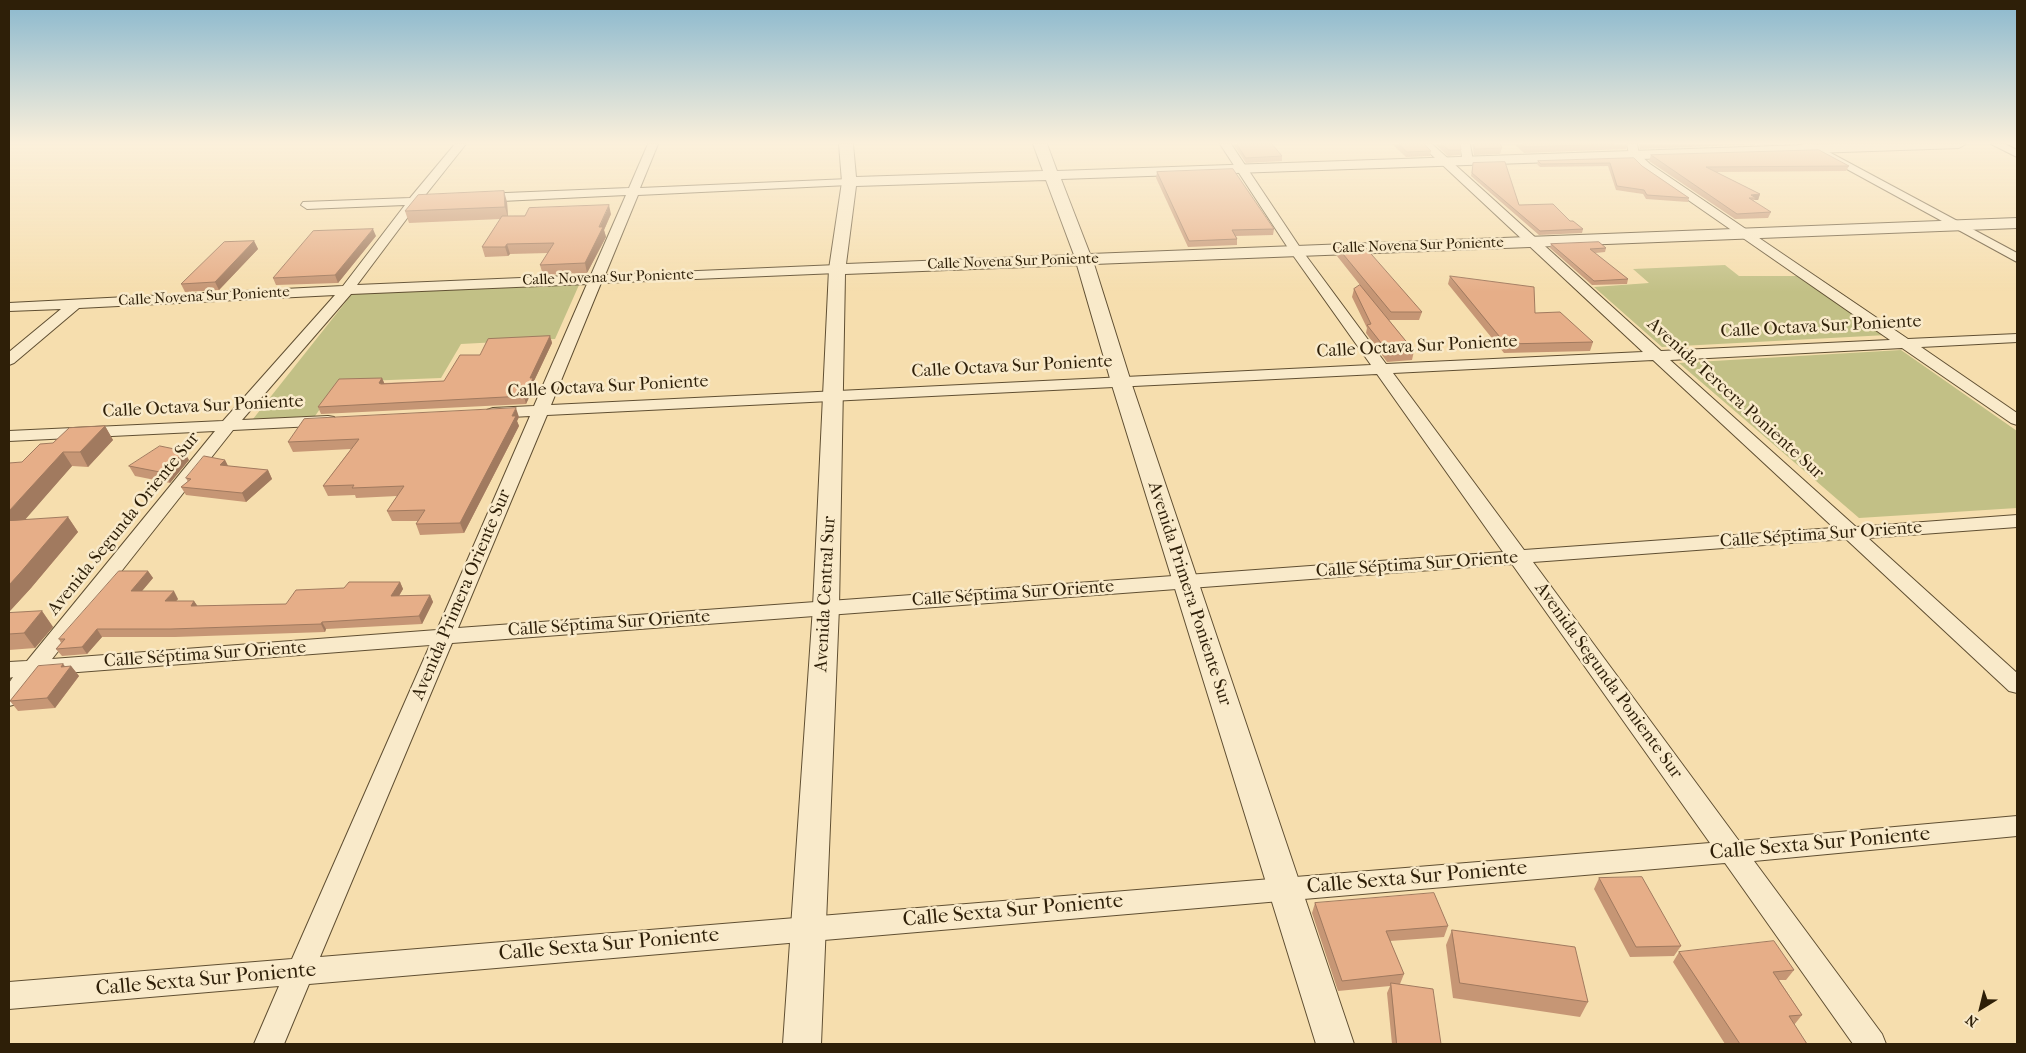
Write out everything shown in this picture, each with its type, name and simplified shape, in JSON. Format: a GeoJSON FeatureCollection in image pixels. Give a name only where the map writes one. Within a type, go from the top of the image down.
{"type":"FeatureCollection","features":[{"type":"Feature","properties":{"kind":"street","name":"Avenida Segunda Oriente Sur"},"geometry":{"type":"LineString","coordinates":[[9,698],[228,426],[346,290],[420,193]]}},
{"type":"Feature","properties":{"kind":"street"},"geometry":{"type":"LineString","coordinates":[[464,199],[588,193]]}},
{"type":"Feature","properties":{"kind":"street","name":"Avenida Primera Oriente Sur"},"geometry":{"type":"LineString","coordinates":[[269,1044],[542,410],[595,278],[632,193]]}},
{"type":"Feature","properties":{"kind":"street","name":"Avenida Central Sur"},"geometry":{"type":"LineString","coordinates":[[802,1044],[826,607],[837,269],[847,193]]}},
{"type":"Feature","properties":{"kind":"street","name":"Avenida Primera Poniente Sur"},"geometry":{"type":"LineString","coordinates":[[1059,193],[1084,259],[1121,382],[1335,1044]]}},
{"type":"Feature","properties":{"kind":"street","name":"Avenida Segunda Poniente Sur"},"geometry":{"type":"LineString","coordinates":[[1259,193],[1296,251],[1871,1044]]}},
{"type":"Feature","properties":{"kind":"street","name":"Avenida Tercera Poniente Sur"},"geometry":{"type":"LineString","coordinates":[[1478,193],[1658,355],[2017,685]]}},
{"type":"Feature","properties":{"kind":"street"},"geometry":{"type":"LineString","coordinates":[[1686,193],[2017,420]]}},
{"type":"Feature","properties":{"kind":"street"},"geometry":{"type":"LineString","coordinates":[[1897,193],[2017,258]]}},
{"type":"Feature","properties":{"kind":"street"},"geometry":{"type":"LineString","coordinates":[[308,205],[434,200]]}},
{"type":"Feature","properties":{"kind":"street","name":"Calle Novena Sur Poniente"},"geometry":{"type":"LineString","coordinates":[[9,307],[595,278],[2017,222]]}},
{"type":"Feature","properties":{"kind":"street"},"geometry":{"type":"LineString","coordinates":[[9,360],[75,304]]}},
{"type":"Feature","properties":{"kind":"street","name":"Calle Octava Sur Poniente"},"geometry":{"type":"LineString","coordinates":[[473,414],[2017,338]]}},
{"type":"Feature","properties":{"kind":"street","name":"Calle Octava Sur Poniente"},"geometry":{"type":"LineString","coordinates":[[9,436],[346,420]]}},
{"type":"Feature","properties":{"kind":"street","name":"Calle Séptima Sur Oriente"},"geometry":{"type":"LineString","coordinates":[[9,670],[826,607],[2017,521]]}},
{"type":"Feature","properties":{"kind":"street","name":"Calle Sexta Sur Poniente"},"geometry":{"type":"LineString","coordinates":[[9,996],[1732,852],[2017,826]]}},
{"type":"Feature","properties":{"kind":"shaded area"},"geometry":{"type":"Polygon","coordinates":[[[1725,265],[1739,276],[1800,276],[1887,335],[1662,347],[1594,287],[1649,283],[1633,269],[1725,265]]]}},
{"type":"Feature","properties":{"kind":"shaded area"},"geometry":{"type":"Polygon","coordinates":[[[579,285],[555,339],[461,344],[441,378],[339,382],[315,416],[253,419],[352,294],[579,285]]]}},
{"type":"Feature","properties":{"kind":"shaded area"},"geometry":{"type":"Polygon","coordinates":[[[1901,350],[2017,431],[2017,508],[1859,518],[1679,363],[1901,350]]]}},
{"type":"Feature","properties":{"kind":"building"},"geometry":{"type":"Polygon","coordinates":[[[504,193],[505,207],[405,211],[418,195],[504,193]]]}},
{"type":"Feature","properties":{"kind":"building"},"geometry":{"type":"Polygon","coordinates":[[[1167,193],[1249,193],[1274,229],[1232,230],[1237,239],[1189,241],[1167,193]]]}},
{"type":"Feature","properties":{"kind":"building"},"geometry":{"type":"Polygon","coordinates":[[[1496,193],[1515,193],[1519,205],[1553,204],[1570,221],[1573,221],[1583,229],[1540,231],[1496,193]]]}},
{"type":"Feature","properties":{"kind":"building"},"geometry":{"type":"Polygon","coordinates":[[[1646,193],[1682,193],[1689,198],[1647,195],[1646,193]]]}},
{"type":"Feature","properties":{"kind":"building"},"geometry":{"type":"Polygon","coordinates":[[[1707,193],[1758,193],[1760,194],[1751,195],[1756,198],[1749,198],[1771,212],[1737,214],[1707,193]]]}},
{"type":"Feature","properties":{"kind":"building"},"geometry":{"type":"Polygon","coordinates":[[[609,205],[599,227],[603,227],[585,263],[540,265],[554,243],[507,244],[505,247],[482,247],[502,216],[525,216],[529,208],[609,205]]]}},
{"type":"Feature","properties":{"kind":"building"},"geometry":{"type":"Polygon","coordinates":[[[373,229],[335,275],[273,278],[313,231],[373,229]]]}},
{"type":"Feature","properties":{"kind":"building"},"geometry":{"type":"Polygon","coordinates":[[[254,241],[215,282],[181,284],[224,242],[254,241]]]}},
{"type":"Feature","properties":{"kind":"building"},"geometry":{"type":"Polygon","coordinates":[[[1599,242],[1606,248],[1590,249],[1628,279],[1594,281],[1551,244],[1599,242]]]}},
{"type":"Feature","properties":{"kind":"building"},"geometry":{"type":"Polygon","coordinates":[[[1365,247],[1422,312],[1391,312],[1338,248],[1365,247]]]}},
{"type":"Feature","properties":{"kind":"building"},"geometry":{"type":"Polygon","coordinates":[[[1450,276],[1534,287],[1535,313],[1560,312],[1593,342],[1506,344],[1450,276]]]}},
{"type":"Feature","properties":{"kind":"building"},"geometry":{"type":"Polygon","coordinates":[[[1360,285],[1414,351],[1389,353],[1367,325],[1371,324],[1354,289],[1360,285]]]}},
{"type":"Feature","properties":{"kind":"building"},"geometry":{"type":"Polygon","coordinates":[[[550,336],[530,378],[533,378],[524,396],[318,407],[339,379],[382,378],[379,383],[381,384],[444,381],[460,355],[480,355],[488,339],[550,336]]]}},
{"type":"Feature","properties":{"kind":"building"},"geometry":{"type":"Polygon","coordinates":[[[516,408],[512,416],[516,416],[460,523],[416,524],[425,510],[387,511],[404,486],[352,488],[354,485],[323,486],[359,439],[288,442],[304,419],[516,408]]]}},
{"type":"Feature","properties":{"kind":"building"},"geometry":{"type":"Polygon","coordinates":[[[105,426],[80,452],[63,452],[9,511],[9,463],[22,462],[40,444],[53,443],[69,428],[105,426]]]}},
{"type":"Feature","properties":{"kind":"building"},"geometry":{"type":"Polygon","coordinates":[[[160,446],[184,451],[165,473],[129,466],[160,446]]]}},
{"type":"Feature","properties":{"kind":"building"},"geometry":{"type":"Polygon","coordinates":[[[204,456],[225,460],[220,465],[268,470],[242,493],[181,487],[191,479],[186,478],[204,456]]]}},
{"type":"Feature","properties":{"kind":"building"},"geometry":{"type":"Polygon","coordinates":[[[68,517],[20,573],[9,585],[9,521],[68,517]]]}},
{"type":"Feature","properties":{"kind":"building"},"geometry":{"type":"Polygon","coordinates":[[[119,571],[148,571],[131,591],[174,591],[165,601],[194,601],[191,606],[286,604],[296,590],[344,588],[349,582],[400,582],[391,596],[430,595],[419,616],[322,622],[321,624],[171,629],[97,629],[82,647],[56,649],[65,639],[59,639],[119,571]]]}},
{"type":"Feature","properties":{"kind":"building"},"geometry":{"type":"Polygon","coordinates":[[[42,611],[24,633],[9,634],[9,613],[42,611]]]}},
{"type":"Feature","properties":{"kind":"building"},"geometry":{"type":"Polygon","coordinates":[[[63,664],[61,667],[71,666],[47,698],[10,701],[38,666],[63,664]]]}},
{"type":"Feature","properties":{"kind":"building"},"geometry":{"type":"Polygon","coordinates":[[[1642,877],[1681,946],[1636,947],[1599,878],[1642,877]]]}},
{"type":"Feature","properties":{"kind":"building"},"geometry":{"type":"Polygon","coordinates":[[[1434,893],[1448,926],[1386,931],[1404,974],[1342,981],[1315,903],[1434,893]]]}},
{"type":"Feature","properties":{"kind":"building"},"geometry":{"type":"Polygon","coordinates":[[[1452,930],[1575,947],[1588,1002],[1460,983],[1452,930]]]}},
{"type":"Feature","properties":{"kind":"building"},"geometry":{"type":"Polygon","coordinates":[[[1774,941],[1794,970],[1773,972],[1802,1015],[1789,1016],[1807,1044],[1740,1044],[1679,952],[1774,941]]]}},
{"type":"Feature","properties":{"kind":"building"},"geometry":{"type":"Polygon","coordinates":[[[1391,983],[1433,989],[1441,1044],[1397,1044],[1391,983]]]}}]}
